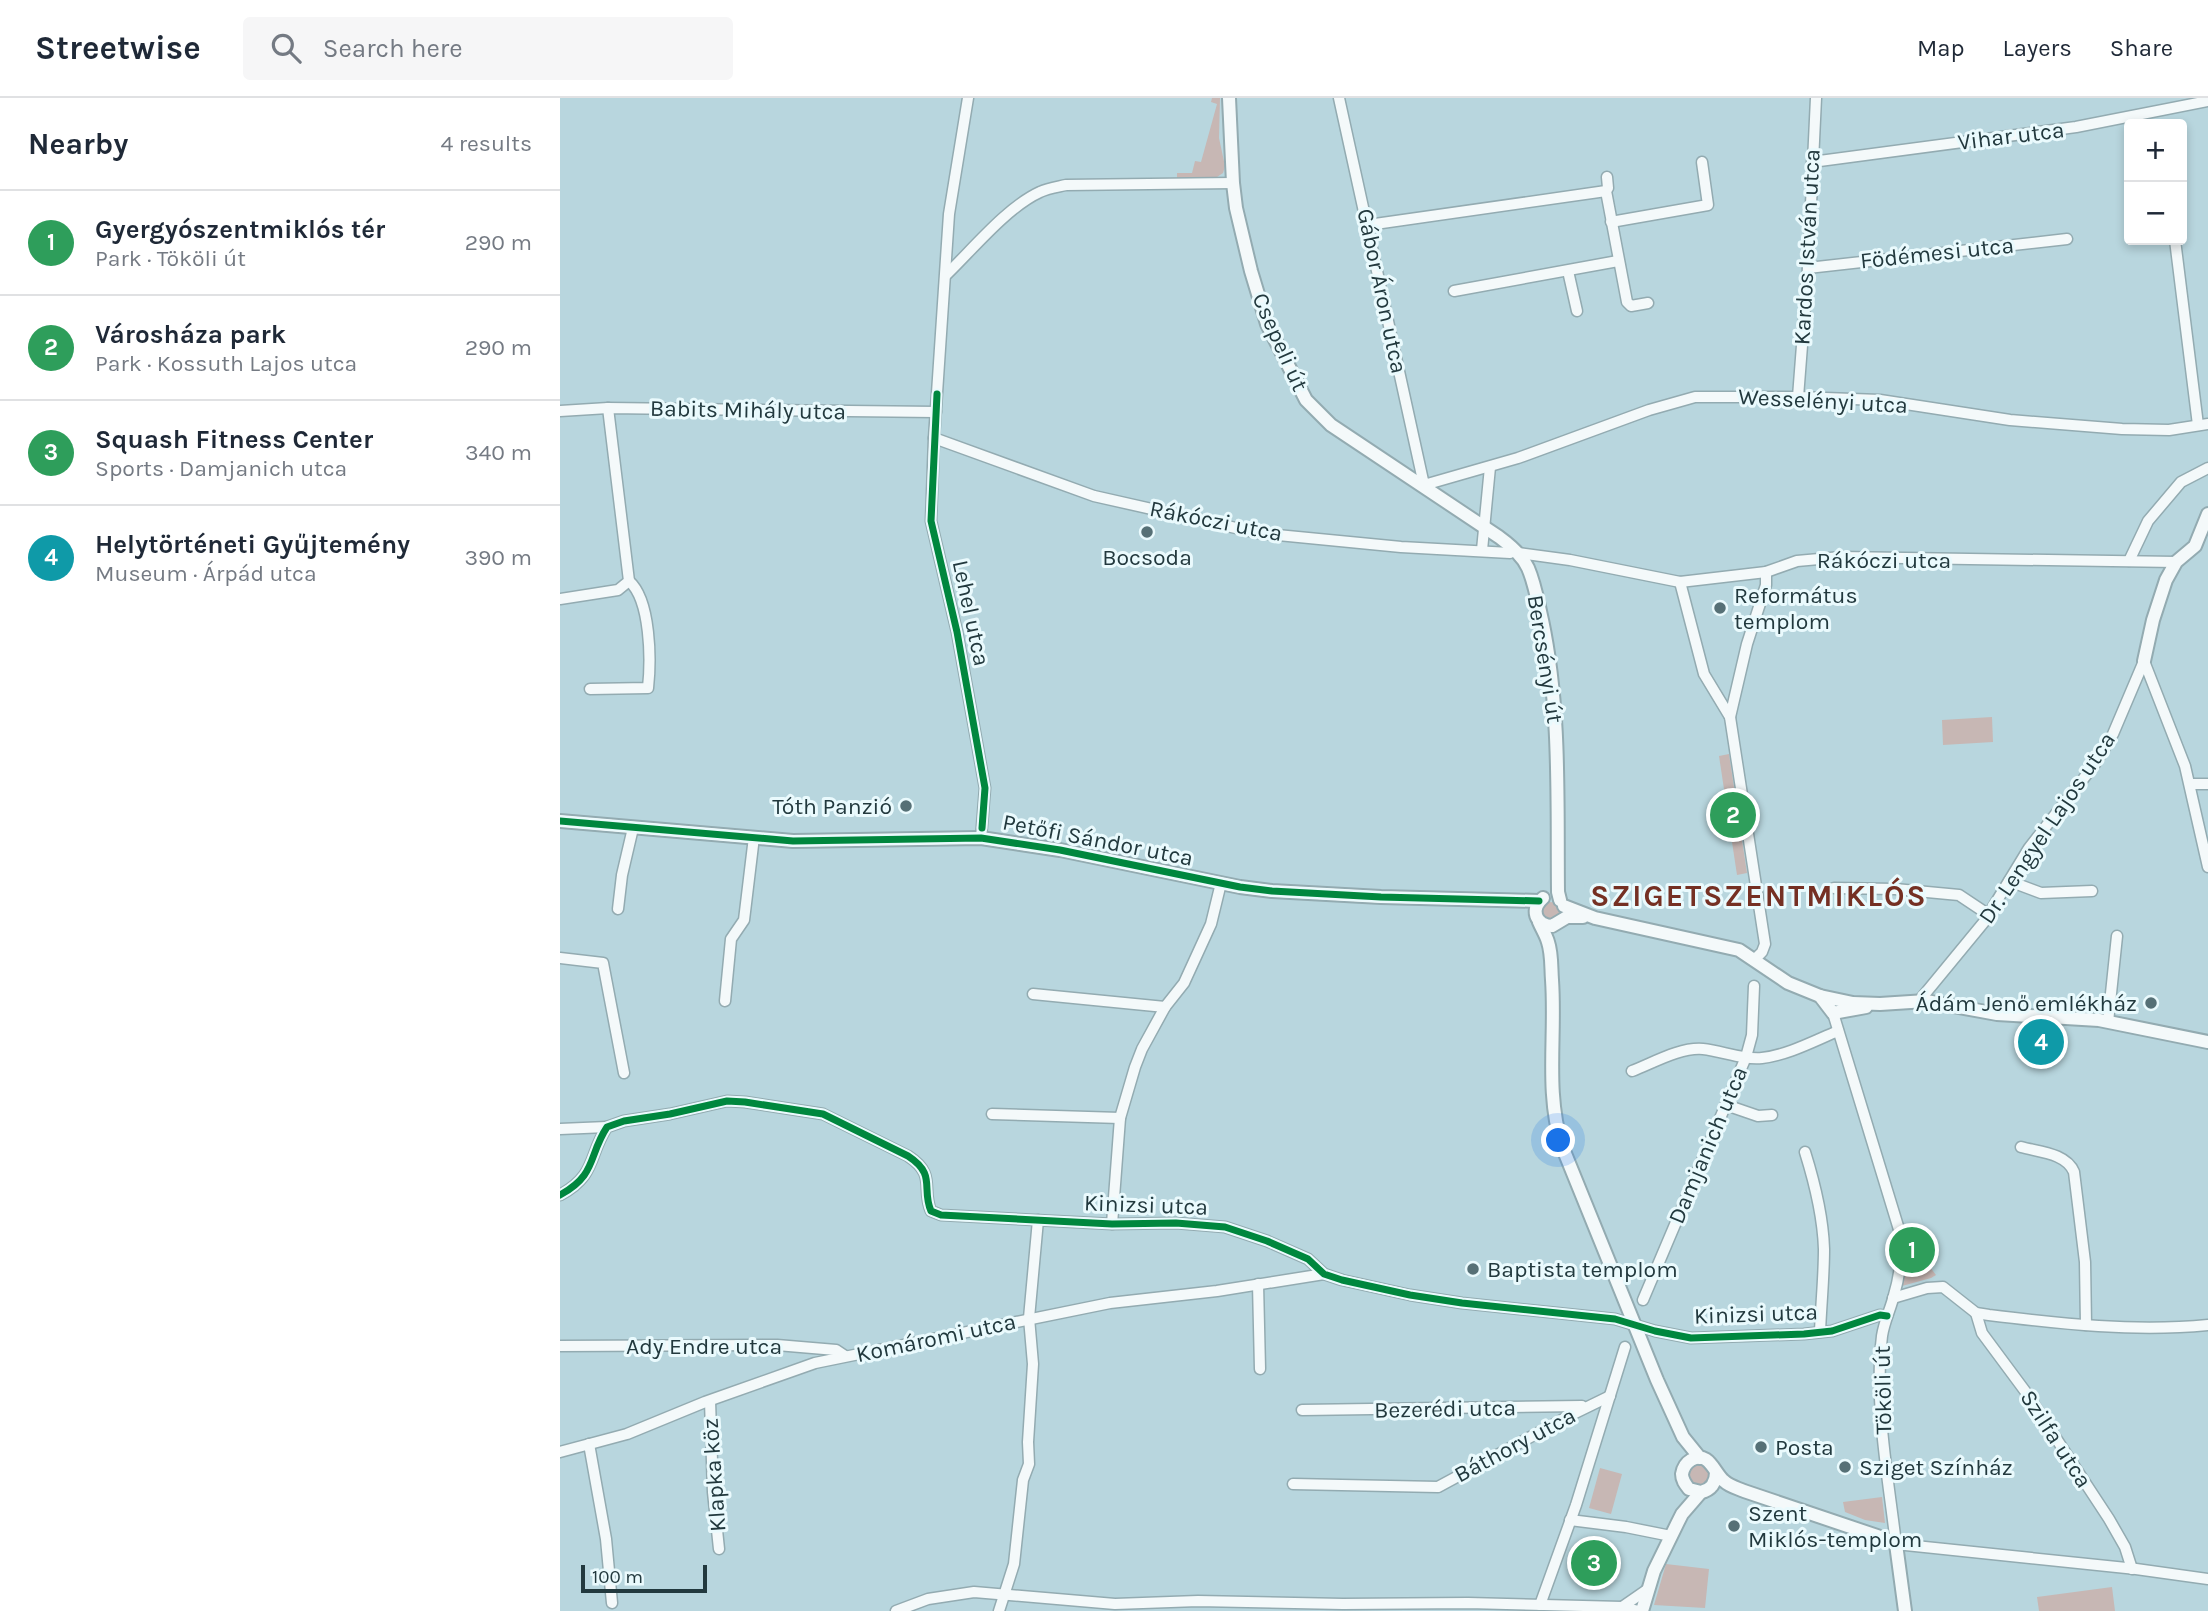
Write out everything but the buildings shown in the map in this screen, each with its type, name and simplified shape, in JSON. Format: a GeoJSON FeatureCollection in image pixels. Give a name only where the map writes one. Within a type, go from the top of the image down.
{"type":"FeatureCollection","features":[{"type":"Feature","properties":{"kind":"street","name":"Lehel utca"},"geometry":{"type":"LineString","coordinates":[[968,98],[949,214],[931,521],[957,632],[985,788],[981,838]]}},
{"type":"Feature","properties":{"kind":"street","name":"Csepeli út"},"geometry":{"type":"LineString","coordinates":[[1229,98],[1233,183],[1242,236],[1262,313],[1282,357],[1306,400],[1331,425],[1424,485]]}},
{"type":"Feature","properties":{"kind":"street","name":"Gábor Áron utca"},"geometry":{"type":"LineString","coordinates":[[1339,98],[1424,485]]}},
{"type":"Feature","properties":{"kind":"street","name":"Kardos István utca"},"geometry":{"type":"LineString","coordinates":[[1798,397],[1808,268],[1816,98]]}},
{"type":"Feature","properties":{"kind":"street","name":"Vihar utca"},"geometry":{"type":"LineString","coordinates":[[1812,162],[2076,127],[2152,111],[2180,102],[2208,101]]}},
{"type":"Feature","properties":{"kind":"street"},"geometry":{"type":"LineString","coordinates":[[2152,111],[2154,119]]}},
{"type":"Feature","properties":{"kind":"street"},"geometry":{"type":"LineString","coordinates":[[1611,222],[1708,205],[1702,162]]}},
{"type":"Feature","properties":{"kind":"street"},"geometry":{"type":"LineString","coordinates":[[1607,177],[1606,191],[1611,222],[1628,305],[1648,303]]}},
{"type":"Feature","properties":{"kind":"street"},"geometry":{"type":"LineString","coordinates":[[946,275],[1016,207],[1050,188],[1066,185],[1233,183]]}},
{"type":"Feature","properties":{"kind":"street"},"geometry":{"type":"LineString","coordinates":[[1368,225],[1606,191]]}},
{"type":"Feature","properties":{"kind":"street","name":"Födémesi utca"},"geometry":{"type":"LineString","coordinates":[[1808,268],[2067,239]]}},
{"type":"Feature","properties":{"kind":"street"},"geometry":{"type":"LineString","coordinates":[[2176,245],[2203,424]]}},
{"type":"Feature","properties":{"kind":"street"},"geometry":{"type":"LineString","coordinates":[[1454,291],[1618,261]]}},
{"type":"Feature","properties":{"kind":"street"},"geometry":{"type":"LineString","coordinates":[[1567,271],[1577,310]]}},
{"type":"Feature","properties":{"kind":"street","name":"Wesselényi utca"},"geometry":{"type":"LineString","coordinates":[[1424,485],[1534,453],[1648,410],[1695,397],[1880,400],[2010,420],[2122,429],[2169,430],[2203,424]]}},
{"type":"Feature","properties":{"kind":"street"},"geometry":{"type":"LineString","coordinates":[[590,689],[648,688],[650,671],[645,608],[629,580],[608,408]]}},
{"type":"Feature","properties":{"kind":"street","name":"Babits Mihály utca"},"geometry":{"type":"LineString","coordinates":[[560,411],[608,408],[936,412]]}},
{"type":"Feature","properties":{"kind":"street","name":"Rákóczi utca"},"geometry":{"type":"LineString","coordinates":[[934,438],[1094,496],[1258,533],[1401,547],[1514,553],[1570,560],[1680,582],[1766,572],[1797,561],[1840,557],[2176,562]]}},
{"type":"Feature","properties":{"kind":"street"},"geometry":{"type":"LineString","coordinates":[[1482,550],[1490,467]]}},
{"type":"Feature","properties":{"kind":"street"},"geometry":{"type":"LineString","coordinates":[[2129,561],[2148,521],[2181,482],[2208,468]]}},
{"type":"Feature","properties":{"kind":"street","name":"Bercsényi út"},"geometry":{"type":"LineString","coordinates":[[1424,485],[1485,526],[1527,566],[1534,586],[1549,664],[1556,735],[1556,842],[1558,892],[1562,912],[1556,934],[1554,998]]}},
{"type":"Feature","properties":{"kind":"street"},"geometry":{"type":"LineString","coordinates":[[2176,562],[2202,546],[2208,514]]}},
{"type":"Feature","properties":{"kind":"street","name":"Dr. Lengyel Lajos utca"},"geometry":{"type":"LineString","coordinates":[[1919,1001],[1989,915],[2029,848],[2095,764],[2113,734],[2144,661],[2153,620],[2166,580],[2176,562]]}},
{"type":"Feature","properties":{"kind":"street"},"geometry":{"type":"LineString","coordinates":[[1755,959],[1765,944],[1730,717],[1747,644],[1766,584],[1766,572]]}},
{"type":"Feature","properties":{"kind":"street"},"geometry":{"type":"LineString","coordinates":[[560,599],[618,590],[629,580]]}},
{"type":"Feature","properties":{"kind":"street"},"geometry":{"type":"LineString","coordinates":[[1680,582],[1704,674],[1730,717]]}},
{"type":"Feature","properties":{"kind":"street"},"geometry":{"type":"LineString","coordinates":[[2144,661],[2185,766],[2208,867]]}},
{"type":"Feature","properties":{"kind":"street"},"geometry":{"type":"LineString","coordinates":[[2133,687],[2152,683]]}},
{"type":"Feature","properties":{"kind":"street"},"geometry":{"type":"LineString","coordinates":[[2190,784],[2208,784]]}},
{"type":"Feature","properties":{"kind":"street","name":"Petőfi Sándor utca"},"geometry":{"type":"LineString","coordinates":[[560,821],[793,841],[981,838],[1060,850],[1240,887],[1297,893],[1502,901],[1541,899]]}},
{"type":"Feature","properties":{"kind":"street"},"geometry":{"type":"LineString","coordinates":[[618,908],[622,875],[633,828]]}},
{"type":"Feature","properties":{"kind":"street"},"geometry":{"type":"LineString","coordinates":[[725,1001],[731,939],[744,920],[754,837]]}},
{"type":"Feature","properties":{"kind":"street","name":"Bercsényi út"},"geometry":{"type":"LineString","coordinates":[[1541,899],[1549,888],[1556,842]]}},
{"type":"Feature","properties":{"kind":"street"},"geometry":{"type":"LineString","coordinates":[[2009,881],[2041,893],[2092,891]]}},
{"type":"Feature","properties":{"kind":"street"},"geometry":{"type":"LineString","coordinates":[[1112,1224],[1120,1118],[1142,1049],[1165,1007],[1190,971],[1211,924],[1221,883]]}},
{"type":"Feature","properties":{"kind":"street"},"geometry":{"type":"LineString","coordinates":[[1834,888],[1895,889],[1959,895],[1989,915]]}},
{"type":"Feature","properties":{"kind":"street"},"geometry":{"type":"LineString","coordinates":[[1880,1004],[1853,1003],[1820,996],[1788,983],[1747,953],[1731,947],[1702,943],[1595,918],[1572,916],[1562,912],[1552,896],[1541,899],[1536,905],[1537,919],[1549,945],[1554,998],[1552,1093],[1558,1135],[1676,1424],[1687,1443],[1700,1458],[1710,1462],[1725,1482],[1896,1544],[2208,1579]]}},
{"type":"Feature","properties":{"kind":"street","name":"Petőfi Sándor utca"},"geometry":{"type":"LineString","coordinates":[[1502,901],[1524,909],[1537,919]]}},
{"type":"Feature","properties":{"kind":"street"},"geometry":{"type":"LineString","coordinates":[[1537,919],[1547,926],[1562,912]]}},
{"type":"Feature","properties":{"kind":"street"},"geometry":{"type":"LineString","coordinates":[[2108,1022],[2117,936]]}},
{"type":"Feature","properties":{"kind":"street"},"geometry":{"type":"LineString","coordinates":[[560,958],[603,963],[624,1073]]}},
{"type":"Feature","properties":{"kind":"street","name":"Damjanich utca"},"geometry":{"type":"LineString","coordinates":[[1643,1300],[1745,1056],[1752,1035],[1755,986]]}},
{"type":"Feature","properties":{"kind":"street"},"geometry":{"type":"LineString","coordinates":[[1033,994],[1165,1007]]}},
{"type":"Feature","properties":{"kind":"street"},"geometry":{"type":"LineString","coordinates":[[1820,996],[1833,1013],[1880,1004],[1919,1001],[1953,1004],[1997,1014],[2108,1022],[2208,1042]]}},
{"type":"Feature","properties":{"kind":"street","name":"Tököli út"},"geometry":{"type":"LineString","coordinates":[[1833,1013],[1901,1236],[1902,1256],[1882,1333],[1880,1372],[1883,1441],[1905,1611]]}},
{"type":"Feature","properties":{"kind":"street"},"geometry":{"type":"LineString","coordinates":[[1632,1071],[1690,1050],[1701,1049],[1765,1058],[1838,1031]]}},
{"type":"Feature","properties":{"kind":"street","name":"Kinizsi utca"},"geometry":{"type":"LineString","coordinates":[[607,1127],[624,1121],[727,1101],[823,1114],[915,1161],[925,1172],[931,1212],[941,1215],[1225,1227],[1308,1259],[1324,1274],[1342,1280],[1449,1301],[1615,1319],[1691,1338],[1832,1331],[1887,1315]]}},
{"type":"Feature","properties":{"kind":"street"},"geometry":{"type":"LineString","coordinates":[[1726,1105],[1758,1116],[1772,1115]]}},
{"type":"Feature","properties":{"kind":"street"},"geometry":{"type":"LineString","coordinates":[[992,1114],[1120,1118]]}},
{"type":"Feature","properties":{"kind":"street"},"geometry":{"type":"LineString","coordinates":[[560,1129],[607,1127],[588,1171],[560,1195]]}},
{"type":"Feature","properties":{"kind":"street"},"geometry":{"type":"LineString","coordinates":[[2021,1147],[2062,1158],[2070,1163],[2074,1172],[2085,1262],[2086,1325]]}},
{"type":"Feature","properties":{"kind":"street"},"geometry":{"type":"LineString","coordinates":[[1805,1152],[1815,1185],[1824,1249],[1820,1332]]}},
{"type":"Feature","properties":{"kind":"street"},"geometry":{"type":"LineString","coordinates":[[999,1611],[1014,1564],[1023,1480],[1029,1464],[1033,1364],[1029,1318],[1038,1220]]}},
{"type":"Feature","properties":{"kind":"street","name":"Komáromi utca"},"geometry":{"type":"LineString","coordinates":[[560,1452],[627,1434],[815,1363],[845,1356],[876,1352],[1110,1303],[1324,1274]]}},
{"type":"Feature","properties":{"kind":"street"},"geometry":{"type":"LineString","coordinates":[[1258,1284],[1260,1369]]}},
{"type":"Feature","properties":{"kind":"street"},"geometry":{"type":"LineString","coordinates":[[1893,1298],[1927,1288],[1942,1287],[1976,1313],[2086,1325],[2165,1329],[2208,1325]]}},
{"type":"Feature","properties":{"kind":"street","name":"Szilfa utca"},"geometry":{"type":"LineString","coordinates":[[1976,1313],[1982,1333],[2025,1391],[2109,1519],[2132,1569]]}},
{"type":"Feature","properties":{"kind":"street","name":"Ady Endre utca"},"geometry":{"type":"LineString","coordinates":[[560,1346],[777,1345],[836,1350],[845,1356]]}},
{"type":"Feature","properties":{"kind":"street"},"geometry":{"type":"LineString","coordinates":[[1540,1605],[1625,1347]]}},
{"type":"Feature","properties":{"kind":"street","name":"Báthory utca"},"geometry":{"type":"LineString","coordinates":[[1293,1484],[1438,1487],[1610,1396]]}},
{"type":"Feature","properties":{"kind":"street","name":"Klapka köz"},"geometry":{"type":"LineString","coordinates":[[710,1401],[713,1492],[719,1549]]}},
{"type":"Feature","properties":{"kind":"street","name":"Bezerédi utca"},"geometry":{"type":"LineString","coordinates":[[1302,1410],[1587,1406]]}},
{"type":"Feature","properties":{"kind":"street"},"geometry":{"type":"LineString","coordinates":[[1676,1424],[1687,1464]]}},
{"type":"Feature","properties":{"kind":"street"},"geometry":{"type":"LineString","coordinates":[[589,1444],[606,1539],[612,1603]]}},
{"type":"Feature","properties":{"kind":"street"},"geometry":{"type":"LineString","coordinates":[[1700,1458],[1687,1464],[1682,1479],[1700,1489],[1744,1491]]}},
{"type":"Feature","properties":{"kind":"street"},"geometry":{"type":"LineString","coordinates":[[896,1611],[928,1599],[974,1592],[1115,1604],[1343,1607],[1540,1605],[1622,1607],[1641,1611],[1648,1589],[1682,1514],[1700,1489],[1715,1482],[1716,1472]]}},
{"type":"Feature","properties":{"kind":"street"},"geometry":{"type":"LineString","coordinates":[[1570,1520],[1671,1536]]}},
{"type":"Feature","properties":{"kind":"street"},"geometry":{"type":"LineString","coordinates":[[1622,1607],[1648,1589]]}},
{"type":"Feature","properties":{"kind":"shaded area"},"geometry":{"type":"Polygon","coordinates":[[[1212,98],[1220,98],[1219,138],[1225,166],[1223,173],[1217,177],[1177,178],[1177,173],[1192,173],[1195,161],[1201,162],[1217,104],[1211,102],[1212,98]]]}},
{"type":"Feature","properties":{"kind":"shaded area"},"geometry":{"type":"Polygon","coordinates":[[[1992,717],[1993,742],[1943,745],[1942,720],[1992,717]]]}},
{"type":"Feature","properties":{"kind":"shaded area"},"geometry":{"type":"Polygon","coordinates":[[[1729,754],[1747,873],[1737,875],[1719,756],[1729,754]]]}},
{"type":"Feature","properties":{"kind":"shaded area"},"geometry":{"type":"Polygon","coordinates":[[[1547,902],[1555,902],[1560,911],[1558,918],[1547,920],[1542,915],[1542,907],[1547,902]]]}},
{"type":"Feature","properties":{"kind":"shaded area"},"geometry":{"type":"Polygon","coordinates":[[[1903,1224],[1936,1275],[1902,1286],[1906,1242],[1903,1224]]]}},
{"type":"Feature","properties":{"kind":"shaded area"},"geometry":{"type":"Polygon","coordinates":[[[1691,1466],[1706,1466],[1711,1476],[1703,1488],[1689,1484],[1687,1473],[1691,1466]]]}},
{"type":"Feature","properties":{"kind":"shaded area"},"geometry":{"type":"Polygon","coordinates":[[[1600,1468],[1622,1474],[1611,1514],[1589,1508],[1600,1468]]]}},
{"type":"Feature","properties":{"kind":"shaded area"},"geometry":{"type":"Polygon","coordinates":[[[1882,1497],[1885,1523],[1865,1520],[1845,1512],[1843,1502],[1882,1497]]]}},
{"type":"Feature","properties":{"kind":"shaded area"},"geometry":{"type":"Polygon","coordinates":[[[1666,1564],[1709,1569],[1705,1608],[1654,1605],[1666,1564]]]}},
{"type":"Feature","properties":{"kind":"shaded area"},"geometry":{"type":"Polygon","coordinates":[[[2112,1587],[2115,1611],[2039,1611],[2037,1597],[2112,1587]]]}},
{"type":"Feature","properties":{"kind":"cycle path"},"geometry":{"type":"LineString","coordinates":[[937,394],[931,521],[957,632],[985,788],[982,828]]}},
{"type":"Feature","properties":{"kind":"cycle path"},"geometry":{"type":"LineString","coordinates":[[560,821],[793,841],[981,838],[1060,850],[1240,887],[1272,891],[1539,901]]}},
{"type":"Feature","properties":{"kind":"cycle path"},"geometry":{"type":"LineString","coordinates":[[560,1195],[572,1188],[586,1172],[607,1127],[624,1121],[727,1101],[745,1102],[823,1114],[908,1156],[917,1163],[925,1176],[931,1211],[941,1215],[1225,1227],[1308,1259],[1324,1274],[1342,1280],[1462,1303],[1615,1319],[1691,1338],[1832,1331],[1880,1315],[1887,1316]]}},
{"type":"Feature","properties":{"kind":"place","name":"Bocsoda"},"geometry":{"type":"Point","coordinates":[1147,532]}},
{"type":"Feature","properties":{"kind":"place","name":"Református templom"},"geometry":{"type":"Point","coordinates":[1720,608]}},
{"type":"Feature","properties":{"kind":"place","name":"Tóth Panzió"},"geometry":{"type":"Point","coordinates":[906,806]}},
{"type":"Feature","properties":{"kind":"place","name":"Városháza park"},"geometry":{"type":"Point","coordinates":[1733,815]}},
{"type":"Feature","properties":{"kind":"place","name":"Ádám Jenő emlékház"},"geometry":{"type":"Point","coordinates":[2151,1003]}},
{"type":"Feature","properties":{"kind":"place","name":"Helytörténeti Gyűjtemény"},"geometry":{"type":"Point","coordinates":[2041,1042]}},
{"type":"Feature","properties":{"kind":"place","name":"Gyergyószentmiklós tér"},"geometry":{"type":"Point","coordinates":[1912,1250]}},
{"type":"Feature","properties":{"kind":"place","name":"Baptista templom"},"geometry":{"type":"Point","coordinates":[1473,1269]}},
{"type":"Feature","properties":{"kind":"place","name":"Posta"},"geometry":{"type":"Point","coordinates":[1761,1447]}},
{"type":"Feature","properties":{"kind":"place","name":"Sziget Színház"},"geometry":{"type":"Point","coordinates":[1845,1467]}},
{"type":"Feature","properties":{"kind":"place","name":"Szent Miklós-templom"},"geometry":{"type":"Point","coordinates":[1734,1526]}},
{"type":"Feature","properties":{"kind":"place","name":"Squash Fitness Center"},"geometry":{"type":"Point","coordinates":[1594,1563]}},
{"type":"Feature","properties":{"kind":"district","name":"SZIGETSZENTMIKLÓS"},"geometry":{"type":"Point","coordinates":[1759,896]}}]}
